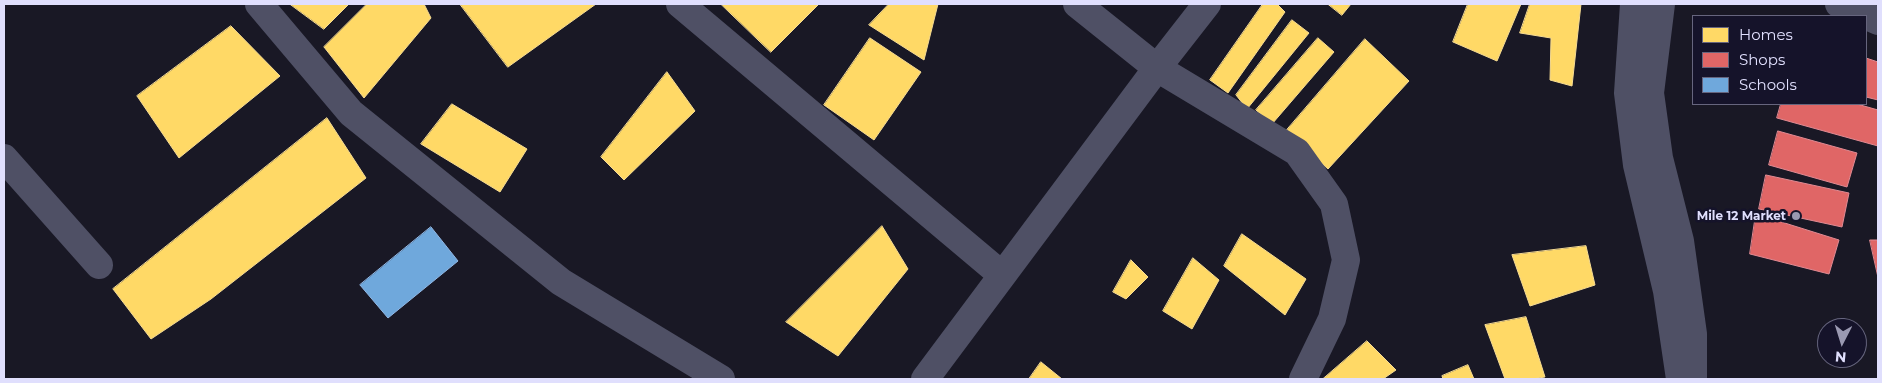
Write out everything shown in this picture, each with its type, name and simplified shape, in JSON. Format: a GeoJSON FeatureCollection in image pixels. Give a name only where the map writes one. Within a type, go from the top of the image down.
{"type":"FeatureCollection","features":[{"type":"Feature","properties":{"kind":"street"},"geometry":{"type":"LineString","coordinates":[[259,4],[351,113],[561,282],[722,379]]}},
{"type":"Feature","properties":{"kind":"street"},"geometry":{"type":"LineString","coordinates":[[680,4],[1002,275]]}},
{"type":"Feature","properties":{"kind":"street"},"geometry":{"type":"LineString","coordinates":[[1077,4],[1157,68],[1297,152],[1334,204],[1346,260],[1332,319],[1303,379]]}},
{"type":"Feature","properties":{"kind":"street"},"geometry":{"type":"LineString","coordinates":[[925,379],[1157,68],[1208,4]]}},
{"type":"Feature","properties":{"kind":"street"},"geometry":{"type":"LineString","coordinates":[[1634,4],[1628,93],[1637,166],[1667,291],[1680,379]]}},
{"type":"Feature","properties":{"kind":"street"},"geometry":{"type":"LineString","coordinates":[[1661,4],[1650,94],[1659,158],[1680,241],[1694,334],[1693,379]]}},
{"type":"Feature","properties":{"kind":"street"},"geometry":{"type":"LineString","coordinates":[[1839,4],[1864,15]]}},
{"type":"Feature","properties":{"kind":"street"},"geometry":{"type":"LineString","coordinates":[[4,158],[100,265]]}},
{"type":"Feature","properties":{"kind":"building: Homes"},"geometry":{"type":"Polygon","coordinates":[[[290,4],[349,4],[324,29],[290,4]]]}},
{"type":"Feature","properties":{"kind":"building: Homes"},"geometry":{"type":"Polygon","coordinates":[[[367,4],[424,4],[431,18],[364,98],[324,47],[367,4]]]}},
{"type":"Feature","properties":{"kind":"building: Homes"},"geometry":{"type":"Polygon","coordinates":[[[460,4],[596,4],[508,67],[460,4]]]}},
{"type":"Feature","properties":{"kind":"building: Homes"},"geometry":{"type":"Polygon","coordinates":[[[721,4],[819,4],[771,52],[721,4]]]}},
{"type":"Feature","properties":{"kind":"building: Homes"},"geometry":{"type":"Polygon","coordinates":[[[889,4],[938,4],[924,60],[869,25],[889,4]]]}},
{"type":"Feature","properties":{"kind":"building: Homes"},"geometry":{"type":"Polygon","coordinates":[[[1263,4],[1277,4],[1285,12],[1228,93],[1210,80],[1263,4]]]}},
{"type":"Feature","properties":{"kind":"building: Homes"},"geometry":{"type":"Polygon","coordinates":[[[1328,4],[1351,4],[1342,15],[1328,4]]]}},
{"type":"Feature","properties":{"kind":"building: Homes"},"geometry":{"type":"Polygon","coordinates":[[[1468,4],[1521,4],[1497,61],[1453,42],[1468,4]]]}},
{"type":"Feature","properties":{"kind":"building: Homes"},"geometry":{"type":"Polygon","coordinates":[[[1530,4],[1581,4],[1572,86],[1550,80],[1551,38],[1520,33],[1530,4]]]}},
{"type":"Feature","properties":{"kind":"building: Homes"},"geometry":{"type":"Polygon","coordinates":[[[1292,20],[1309,33],[1247,109],[1236,95],[1292,20]]]}},
{"type":"Feature","properties":{"kind":"building: Homes"},"geometry":{"type":"Polygon","coordinates":[[[231,26],[280,76],[179,158],[137,96],[231,26]]]}},
{"type":"Feature","properties":{"kind":"building: Homes"},"geometry":{"type":"Polygon","coordinates":[[[870,38],[921,72],[874,140],[824,105],[870,38]]]}},
{"type":"Feature","properties":{"kind":"building: Homes"},"geometry":{"type":"Polygon","coordinates":[[[1318,38],[1334,52],[1272,124],[1256,110],[1318,38]]]}},
{"type":"Feature","properties":{"kind":"building: Homes"},"geometry":{"type":"Polygon","coordinates":[[[1365,39],[1409,81],[1328,169],[1286,131],[1365,39]]]}},
{"type":"Feature","properties":{"kind":"building: Homes"},"geometry":{"type":"Polygon","coordinates":[[[667,72],[695,111],[624,180],[601,157],[667,72]]]}},
{"type":"Feature","properties":{"kind":"building: Homes"},"geometry":{"type":"Polygon","coordinates":[[[452,104],[527,149],[500,192],[421,144],[452,104]]]}},
{"type":"Feature","properties":{"kind":"building: Homes"},"geometry":{"type":"Polygon","coordinates":[[[327,118],[366,178],[211,299],[151,339],[113,289],[327,118]]]}},
{"type":"Feature","properties":{"kind":"building: Homes"},"geometry":{"type":"Polygon","coordinates":[[[882,226],[908,269],[838,356],[786,322],[882,226]]]}},
{"type":"Feature","properties":{"kind":"building: Homes"},"geometry":{"type":"Polygon","coordinates":[[[1242,234],[1306,279],[1285,315],[1224,266],[1242,234]]]}},
{"type":"Feature","properties":{"kind":"building: Homes"},"geometry":{"type":"Polygon","coordinates":[[[1586,246],[1595,285],[1530,306],[1512,255],[1586,246]]]}},
{"type":"Feature","properties":{"kind":"building: Homes"},"geometry":{"type":"Polygon","coordinates":[[[1193,258],[1219,280],[1192,329],[1163,311],[1193,258]]]}},
{"type":"Feature","properties":{"kind":"building: Homes"},"geometry":{"type":"Polygon","coordinates":[[[1131,260],[1148,277],[1126,299],[1113,292],[1131,260]]]}},
{"type":"Feature","properties":{"kind":"building: Homes"},"geometry":{"type":"Polygon","coordinates":[[[1526,317],[1545,377],[1505,379],[1485,325],[1526,317]]]}},
{"type":"Feature","properties":{"kind":"building: Homes"},"geometry":{"type":"Polygon","coordinates":[[[1367,341],[1396,370],[1383,379],[1323,379],[1367,341]]]}},
{"type":"Feature","properties":{"kind":"building: Homes"},"geometry":{"type":"Polygon","coordinates":[[[1041,362],[1062,379],[1029,379],[1041,362]]]}},
{"type":"Feature","properties":{"kind":"building: Homes"},"geometry":{"type":"Polygon","coordinates":[[[1468,365],[1474,379],[1443,379],[1442,376],[1468,365]]]}},
{"type":"Feature","properties":{"kind":"building: Shops"},"geometry":{"type":"Polygon","coordinates":[[[1867,58],[1878,62],[1878,100],[1867,97],[1867,58]]]}},
{"type":"Feature","properties":{"kind":"building: Shops"},"geometry":{"type":"Polygon","coordinates":[[[1781,105],[1860,105],[1878,110],[1878,146],[1777,118],[1781,105]]]}},
{"type":"Feature","properties":{"kind":"building: Shops"},"geometry":{"type":"Polygon","coordinates":[[[1778,131],[1857,153],[1847,187],[1769,165],[1778,131]]]}},
{"type":"Feature","properties":{"kind":"building: Shops"},"geometry":{"type":"Polygon","coordinates":[[[1766,175],[1849,193],[1842,227],[1759,209],[1766,175]]]}},
{"type":"Feature","properties":{"kind":"building: Shops"},"geometry":{"type":"Polygon","coordinates":[[[1756,214],[1839,240],[1829,274],[1750,254],[1756,214]]]}},
{"type":"Feature","properties":{"kind":"building: Shops"},"geometry":{"type":"Polygon","coordinates":[[[1870,240],[1878,240],[1878,277],[1870,240]]]}},
{"type":"Feature","properties":{"kind":"building: Schools"},"geometry":{"type":"Polygon","coordinates":[[[431,227],[458,261],[388,318],[360,285],[431,227]]]}},
{"type":"Feature","properties":{"kind":"place","name":"Mile 12 Market"},"geometry":{"type":"Point","coordinates":[1796,216]}}]}
